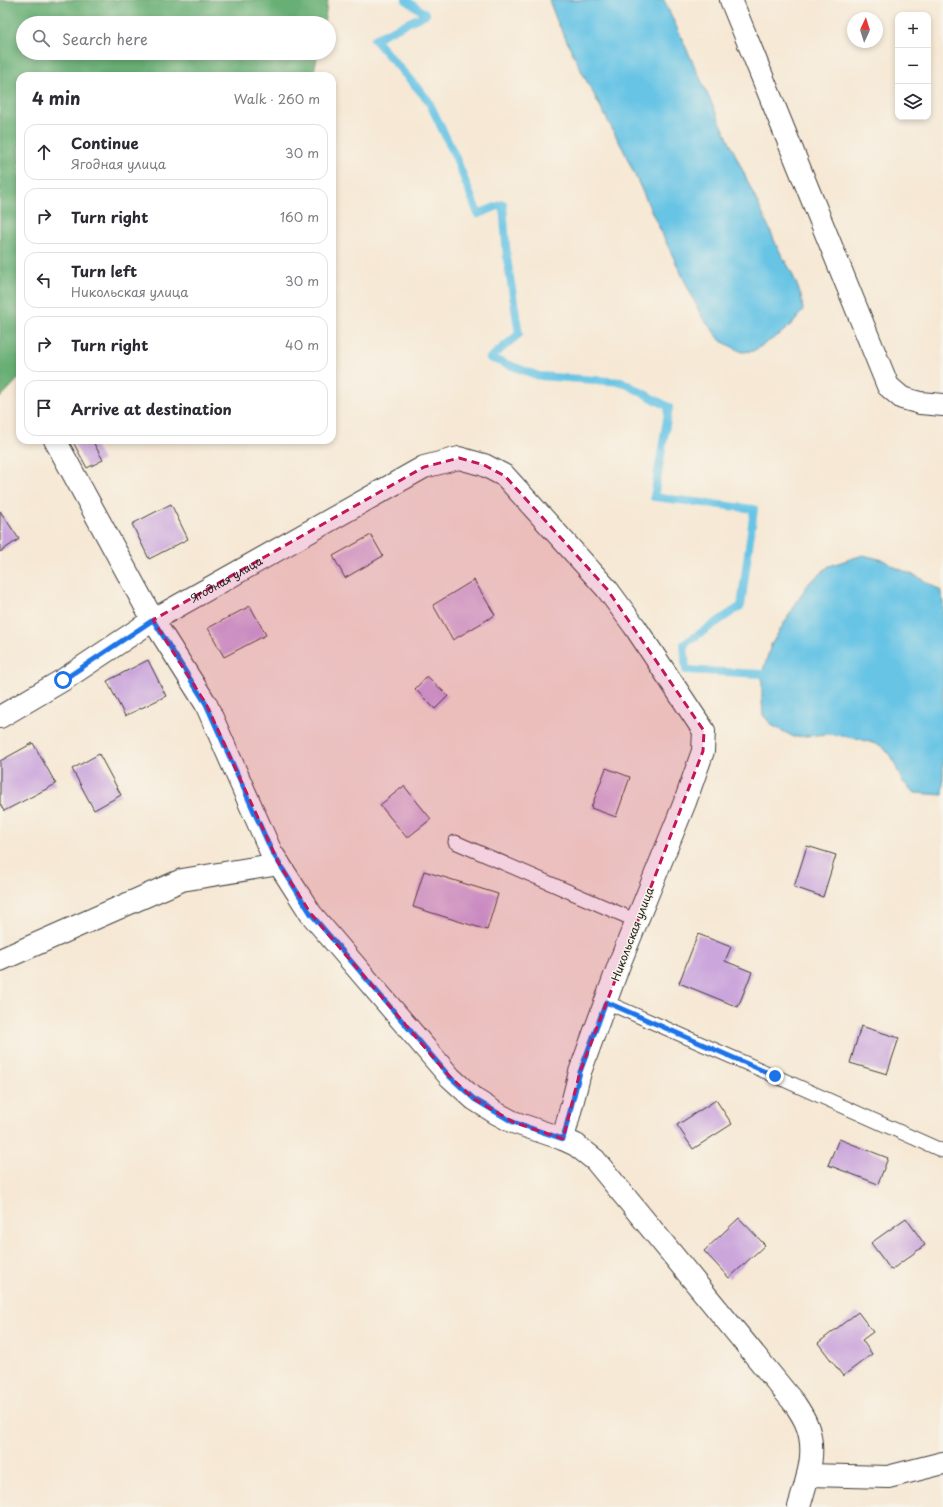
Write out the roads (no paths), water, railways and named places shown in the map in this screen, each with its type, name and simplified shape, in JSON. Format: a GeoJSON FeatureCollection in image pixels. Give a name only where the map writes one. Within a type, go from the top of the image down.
{"type":"FeatureCollection","features":[{"type":"Feature","properties":{"kind":"street"},"geometry":{"type":"LineString","coordinates":[[730,0],[888,386],[902,398],[920,403],[943,405]]}},
{"type":"Feature","properties":{"kind":"street"},"geometry":{"type":"LineString","coordinates":[[57,444],[153,620],[206,704],[268,846],[311,914],[450,1077],[474,1099],[513,1122],[576,1145],[595,1160],[795,1404],[806,1421],[811,1436],[812,1450],[808,1475],[799,1507]]}},
{"type":"Feature","properties":{"kind":"street","name":"Ягодная улица"},"geometry":{"type":"LineString","coordinates":[[0,717],[63,680],[153,620],[424,467],[460,458],[484,465],[506,476],[607,589],[704,731]]}},
{"type":"Feature","properties":{"kind":"street","name":"Никольская улица"},"geometry":{"type":"LineString","coordinates":[[563,1139],[580,1072],[637,921],[685,802],[703,751],[704,731]]}},
{"type":"Feature","properties":{"kind":"street"},"geometry":{"type":"LineString","coordinates":[[0,960],[182,880],[279,864]]}},
{"type":"Feature","properties":{"kind":"street"},"geometry":{"type":"LineString","coordinates":[[808,1475],[888,1477],[943,1463]]}},
{"type":"Feature","properties":{"kind":"lane"},"geometry":{"type":"LineString","coordinates":[[455,842],[637,921]]}},
{"type":"Feature","properties":{"kind":"lane"},"geometry":{"type":"LineString","coordinates":[[606,1002],[943,1151]]}},
{"type":"Feature","properties":{"kind":"water"},"geometry":{"type":"Polygon","coordinates":[[[549,0],[664,0],[777,247],[791,271],[801,295],[803,310],[795,321],[779,335],[753,351],[742,352],[721,341],[702,317],[624,151],[557,21],[549,0]]]}},
{"type":"Feature","properties":{"kind":"water"},"geometry":{"type":"Polygon","coordinates":[[[863,555],[883,560],[920,578],[941,591],[943,603],[943,795],[915,793],[902,781],[893,759],[882,746],[860,739],[829,734],[794,737],[773,726],[763,715],[762,674],[771,645],[808,584],[829,566],[863,555]]]}},
{"type":"Feature","properties":{"kind":"waterway"},"geometry":{"type":"LineString","coordinates":[[406,0],[426,14],[374,39],[428,100],[456,158],[478,214],[503,204],[507,258],[519,334],[490,358],[539,376],[622,382],[669,407],[654,497],[754,509],[741,606],[684,644],[686,670],[762,674]]}}]}
